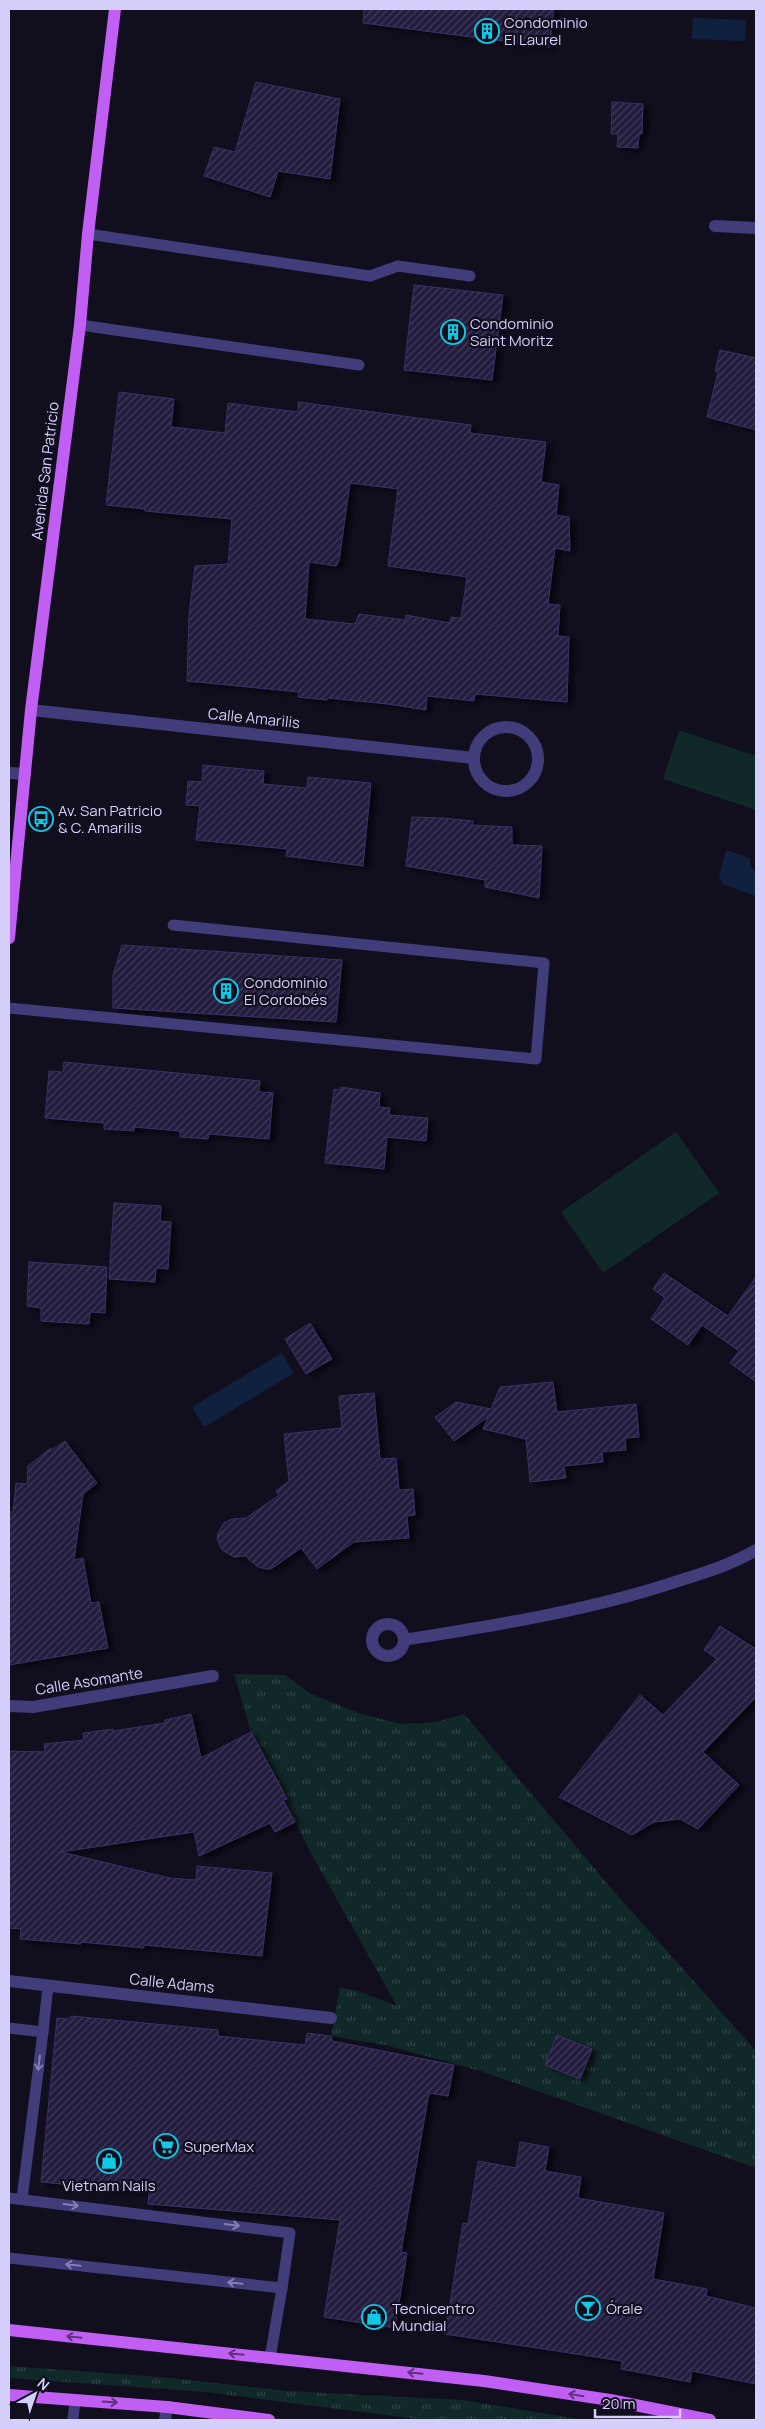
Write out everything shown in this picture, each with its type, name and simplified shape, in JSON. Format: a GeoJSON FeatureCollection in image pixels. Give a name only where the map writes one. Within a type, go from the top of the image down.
{"type":"FeatureCollection","features":[{"type":"Feature","properties":{"kind":"main road","name":"Avenida San Patricio"},"geometry":{"type":"LineString","coordinates":[[9,938],[10,910],[31,710],[80,325],[88,234],[115,9]]}},
{"type":"Feature","properties":{"kind":"main road"},"geometry":{"type":"LineString","coordinates":[[9,2330],[484,2381],[610,2400],[710,2420]]}},
{"type":"Feature","properties":{"kind":"main road"},"geometry":{"type":"LineString","coordinates":[[9,2395],[167,2407],[269,2420]]}},
{"type":"Feature","properties":{"kind":"street"},"geometry":{"type":"LineString","coordinates":[[715,226],[756,228]]}},
{"type":"Feature","properties":{"kind":"street","name":"Calle Amarilis"},"geometry":{"type":"LineString","coordinates":[[31,710],[474,758]]}},
{"type":"Feature","properties":{"kind":"street"},"geometry":{"type":"LineString","coordinates":[[500,727],[511,727],[530,737],[536,747],[538,758],[537,768],[533,777],[517,789],[506,791],[492,787],[480,777],[474,758],[476,747],[490,731],[500,727]]}},
{"type":"Feature","properties":{"kind":"street"},"geometry":{"type":"LineString","coordinates":[[9,772],[25,774]]}},
{"type":"Feature","properties":{"kind":"street"},"geometry":{"type":"LineString","coordinates":[[404,1640],[517,1622],[624,1599],[736,1562],[756,1550]]}},
{"type":"Feature","properties":{"kind":"street","name":"Calle Asomante"},"geometry":{"type":"LineString","coordinates":[[9,1706],[33,1707],[213,1676]]}},
{"type":"Feature","properties":{"kind":"street","name":"Calle Adams"},"geometry":{"type":"LineString","coordinates":[[9,1981],[331,2018]]}},
{"type":"Feature","properties":{"kind":"street"},"geometry":{"type":"LineString","coordinates":[[165,2420],[167,2407]]}},
{"type":"Feature","properties":{"kind":"lane"},"geometry":{"type":"LineString","coordinates":[[88,234],[370,276],[398,266],[470,276]]}},
{"type":"Feature","properties":{"kind":"lane"},"geometry":{"type":"LineString","coordinates":[[80,325],[359,365]]}},
{"type":"Feature","properties":{"kind":"lane"},"geometry":{"type":"LineString","coordinates":[[9,1008],[536,1059],[544,963],[173,925]]}},
{"type":"Feature","properties":{"kind":"lane"},"geometry":{"type":"LineString","coordinates":[[22,2199],[48,1986]]}},
{"type":"Feature","properties":{"kind":"lane"},"geometry":{"type":"LineString","coordinates":[[9,2028],[43,2032]]}},
{"type":"Feature","properties":{"kind":"lane"},"geometry":{"type":"LineString","coordinates":[[9,2198],[290,2233],[270,2358]]}},
{"type":"Feature","properties":{"kind":"lane"},"geometry":{"type":"LineString","coordinates":[[9,2258],[282,2288]]}},
{"type":"Feature","properties":{"kind":"lane"},"geometry":{"type":"LineString","coordinates":[[73,2420],[75,2400]]}},
{"type":"Feature","properties":{"kind":"green space"},"geometry":{"type":"Polygon","coordinates":[[[679,730],[756,756],[756,810],[663,779],[679,730]]]}},
{"type":"Feature","properties":{"kind":"green space"},"geometry":{"type":"Polygon","coordinates":[[[676,1132],[719,1193],[603,1273],[561,1212],[676,1132]]]}},
{"type":"Feature","properties":{"kind":"green space"},"geometry":{"type":"Polygon","coordinates":[[[234,1674],[285,1675],[311,1694],[361,1714],[401,1724],[437,1722],[464,1714],[617,1895],[756,2051],[756,2168],[481,2071],[385,2045],[331,2036],[340,1988],[355,1990],[397,2006],[283,1800],[286,1798],[251,1732],[234,1674]]]}},
{"type":"Feature","properties":{"kind":"green space"},"geometry":{"type":"Polygon","coordinates":[[[9,2366],[160,2377],[287,2391],[463,2400],[585,2420],[425,2420],[206,2392],[9,2378],[9,2366]]]}},
{"type":"Feature","properties":{"kind":"water"},"geometry":{"type":"Polygon","coordinates":[[[693,18],[746,20],[745,41],[692,39],[693,18]]]}},
{"type":"Feature","properties":{"kind":"water"},"geometry":{"type":"Polygon","coordinates":[[[726,850],[750,858],[751,867],[756,872],[756,896],[724,885],[719,878],[726,850]]]}},
{"type":"Feature","properties":{"kind":"water"},"geometry":{"type":"Polygon","coordinates":[[[282,1353],[294,1373],[204,1427],[192,1407],[282,1353]]]}},
{"type":"Feature","properties":{"kind":"building","name":"Condominio El Laurel"},"geometry":{"type":"Polygon","coordinates":[[[364,9],[554,9],[549,47],[363,23],[364,9]]]}},
{"type":"Feature","properties":{"kind":"building"},"geometry":{"type":"Polygon","coordinates":[[[256,82],[340,99],[330,179],[278,171],[270,197],[204,176],[214,147],[235,152],[256,82]]]}},
{"type":"Feature","properties":{"kind":"building"},"geometry":{"type":"Polygon","coordinates":[[[612,102],[643,104],[642,134],[639,134],[638,148],[617,147],[618,134],[611,134],[612,102]]]}},
{"type":"Feature","properties":{"kind":"building","name":"Condominio Saint Moritz"},"geometry":{"type":"Polygon","coordinates":[[[414,285],[503,295],[492,380],[404,370],[414,285]]]}},
{"type":"Feature","properties":{"kind":"building"},"geometry":{"type":"Polygon","coordinates":[[[720,350],[756,358],[756,430],[707,417],[718,372],[715,371],[720,350]]]}},
{"type":"Feature","properties":{"kind":"building"},"geometry":{"type":"Polygon","coordinates":[[[119,392],[174,399],[171,427],[225,433],[228,403],[298,412],[298,402],[471,425],[470,433],[546,442],[541,482],[559,485],[556,515],[569,517],[570,551],[555,548],[548,604],[560,605],[558,636],[569,637],[567,702],[475,694],[474,701],[427,696],[426,710],[388,704],[298,697],[299,692],[187,681],[189,615],[195,566],[228,564],[232,519],[145,511],[145,509],[106,505],[119,392]],[[350,483],[339,561],[336,566],[309,562],[305,619],[355,624],[359,614],[405,620],[406,615],[450,623],[451,617],[461,618],[467,577],[388,566],[398,489],[350,483]]]}},
{"type":"Feature","properties":{"kind":"building"},"geometry":{"type":"Polygon","coordinates":[[[203,765],[264,771],[263,784],[307,788],[308,777],[371,783],[363,866],[286,856],[287,849],[196,840],[200,806],[186,805],[188,781],[202,782],[203,765]]]}},
{"type":"Feature","properties":{"kind":"building"},"geometry":{"type":"Polygon","coordinates":[[[412,817],[473,821],[472,825],[512,827],[512,845],[542,846],[539,898],[485,887],[485,880],[406,866],[412,817]]]}},
{"type":"Feature","properties":{"kind":"building","name":"Condominio El Cordobés"},"geometry":{"type":"Polygon","coordinates":[[[122,945],[342,960],[336,1022],[113,1008],[113,975],[122,945]]]}},
{"type":"Feature","properties":{"kind":"building"},"geometry":{"type":"Polygon","coordinates":[[[64,1062],[260,1081],[259,1092],[273,1093],[269,1139],[209,1134],[208,1139],[180,1137],[180,1131],[134,1127],[134,1131],[104,1129],[104,1123],[45,1118],[49,1071],[63,1072],[64,1062]]]}},
{"type":"Feature","properties":{"kind":"building"},"geometry":{"type":"Polygon","coordinates":[[[341,1087],[380,1093],[379,1107],[390,1108],[389,1115],[428,1118],[426,1141],[387,1137],[384,1169],[325,1163],[334,1089],[341,1090],[341,1087]]]}},
{"type":"Feature","properties":{"kind":"building"},"geometry":{"type":"Polygon","coordinates":[[[114,1203],[161,1206],[160,1221],[171,1222],[168,1269],[156,1268],[155,1282],[109,1279],[114,1203]]]}},
{"type":"Feature","properties":{"kind":"building"},"geometry":{"type":"Polygon","coordinates":[[[29,1262],[107,1267],[105,1313],[90,1312],[89,1324],[41,1321],[41,1308],[27,1306],[29,1262]]]}},
{"type":"Feature","properties":{"kind":"building"},"geometry":{"type":"Polygon","coordinates":[[[664,1273],[728,1316],[756,1277],[756,1382],[730,1363],[739,1351],[702,1325],[688,1345],[651,1319],[665,1298],[653,1289],[664,1273]]]}},
{"type":"Feature","properties":{"kind":"building"},"geometry":{"type":"Polygon","coordinates":[[[310,1323],[332,1359],[306,1374],[285,1339],[310,1323]]]}},
{"type":"Feature","properties":{"kind":"building"},"geometry":{"type":"Polygon","coordinates":[[[553,1382],[557,1412],[636,1404],[639,1437],[625,1438],[626,1450],[602,1452],[603,1462],[564,1466],[566,1478],[530,1482],[526,1439],[483,1429],[488,1417],[454,1441],[435,1417],[456,1402],[491,1409],[500,1387],[553,1382]]]}},
{"type":"Feature","properties":{"kind":"building"},"geometry":{"type":"Polygon","coordinates":[[[374,1393],[380,1459],[396,1458],[399,1490],[413,1489],[415,1515],[407,1516],[409,1538],[354,1542],[317,1569],[301,1548],[271,1569],[258,1567],[245,1556],[234,1557],[222,1550],[217,1539],[224,1523],[232,1519],[246,1518],[279,1495],[276,1491],[289,1481],[284,1434],[342,1428],[339,1396],[374,1393]]]}},
{"type":"Feature","properties":{"kind":"building"},"geometry":{"type":"Polygon","coordinates":[[[65,1441],[97,1483],[83,1494],[74,1560],[83,1558],[91,1603],[99,1602],[108,1648],[9,1665],[9,1512],[13,1512],[16,1483],[27,1484],[28,1466],[51,1448],[52,1450],[65,1441]]]}},
{"type":"Feature","properties":{"kind":"building"},"geometry":{"type":"Polygon","coordinates":[[[720,1626],[756,1649],[756,1697],[703,1752],[739,1785],[698,1829],[680,1819],[654,1822],[632,1835],[559,1797],[640,1695],[663,1715],[717,1659],[704,1650],[720,1626]]]}},
{"type":"Feature","properties":{"kind":"building"},"geometry":{"type":"Polygon","coordinates":[[[191,1714],[201,1758],[251,1732],[287,1799],[283,1800],[295,1822],[275,1832],[270,1823],[199,1856],[194,1832],[61,1852],[170,1878],[196,1880],[197,1866],[272,1873],[262,1956],[144,1945],[144,1948],[20,1939],[21,1929],[9,1928],[9,1751],[45,1752],[44,1744],[84,1740],[83,1733],[113,1729],[113,1731],[165,1723],[165,1720],[191,1714]]]}},
{"type":"Feature","properties":{"kind":"building"},"geometry":{"type":"Polygon","coordinates":[[[71,2016],[218,2030],[218,2036],[305,2045],[307,2033],[331,2036],[332,2041],[454,2065],[448,2096],[429,2093],[401,2252],[407,2253],[395,2328],[324,2317],[340,2220],[148,2204],[149,2192],[41,2182],[57,2018],[69,2019],[71,2016]]]}},
{"type":"Feature","properties":{"kind":"building"},"geometry":{"type":"Polygon","coordinates":[[[557,2035],[592,2049],[580,2079],[545,2065],[557,2035]]]}},
{"type":"Feature","properties":{"kind":"building"},"geometry":{"type":"Polygon","coordinates":[[[520,2142],[549,2147],[545,2171],[581,2177],[578,2198],[664,2213],[653,2279],[707,2289],[706,2296],[756,2308],[756,2384],[692,2371],[690,2382],[621,2369],[622,2361],[445,2334],[463,2223],[468,2224],[478,2161],[516,2168],[520,2142]]]}},
{"type":"Feature","properties":{"kind":"place","name":"Condominio El Laurel"},"geometry":{"type":"Point","coordinates":[487,31]}},
{"type":"Feature","properties":{"kind":"place","name":"Condominio Saint Moritz"},"geometry":{"type":"Point","coordinates":[453,332]}},
{"type":"Feature","properties":{"kind":"place","name":"Av. San Patricio & C. Amarilis"},"geometry":{"type":"Point","coordinates":[41,819]}},
{"type":"Feature","properties":{"kind":"place","name":"Condominio El Cordobés"},"geometry":{"type":"Point","coordinates":[226,991]}},
{"type":"Feature","properties":{"kind":"place","name":"SuperMax"},"geometry":{"type":"Point","coordinates":[166,2146]}},
{"type":"Feature","properties":{"kind":"place","name":"Vietnam Nails"},"geometry":{"type":"Point","coordinates":[109,2161]}},
{"type":"Feature","properties":{"kind":"place","name":"Órale"},"geometry":{"type":"Point","coordinates":[588,2308]}},
{"type":"Feature","properties":{"kind":"place","name":"Tecnicentro Mundial"},"geometry":{"type":"Point","coordinates":[374,2317]}}]}
